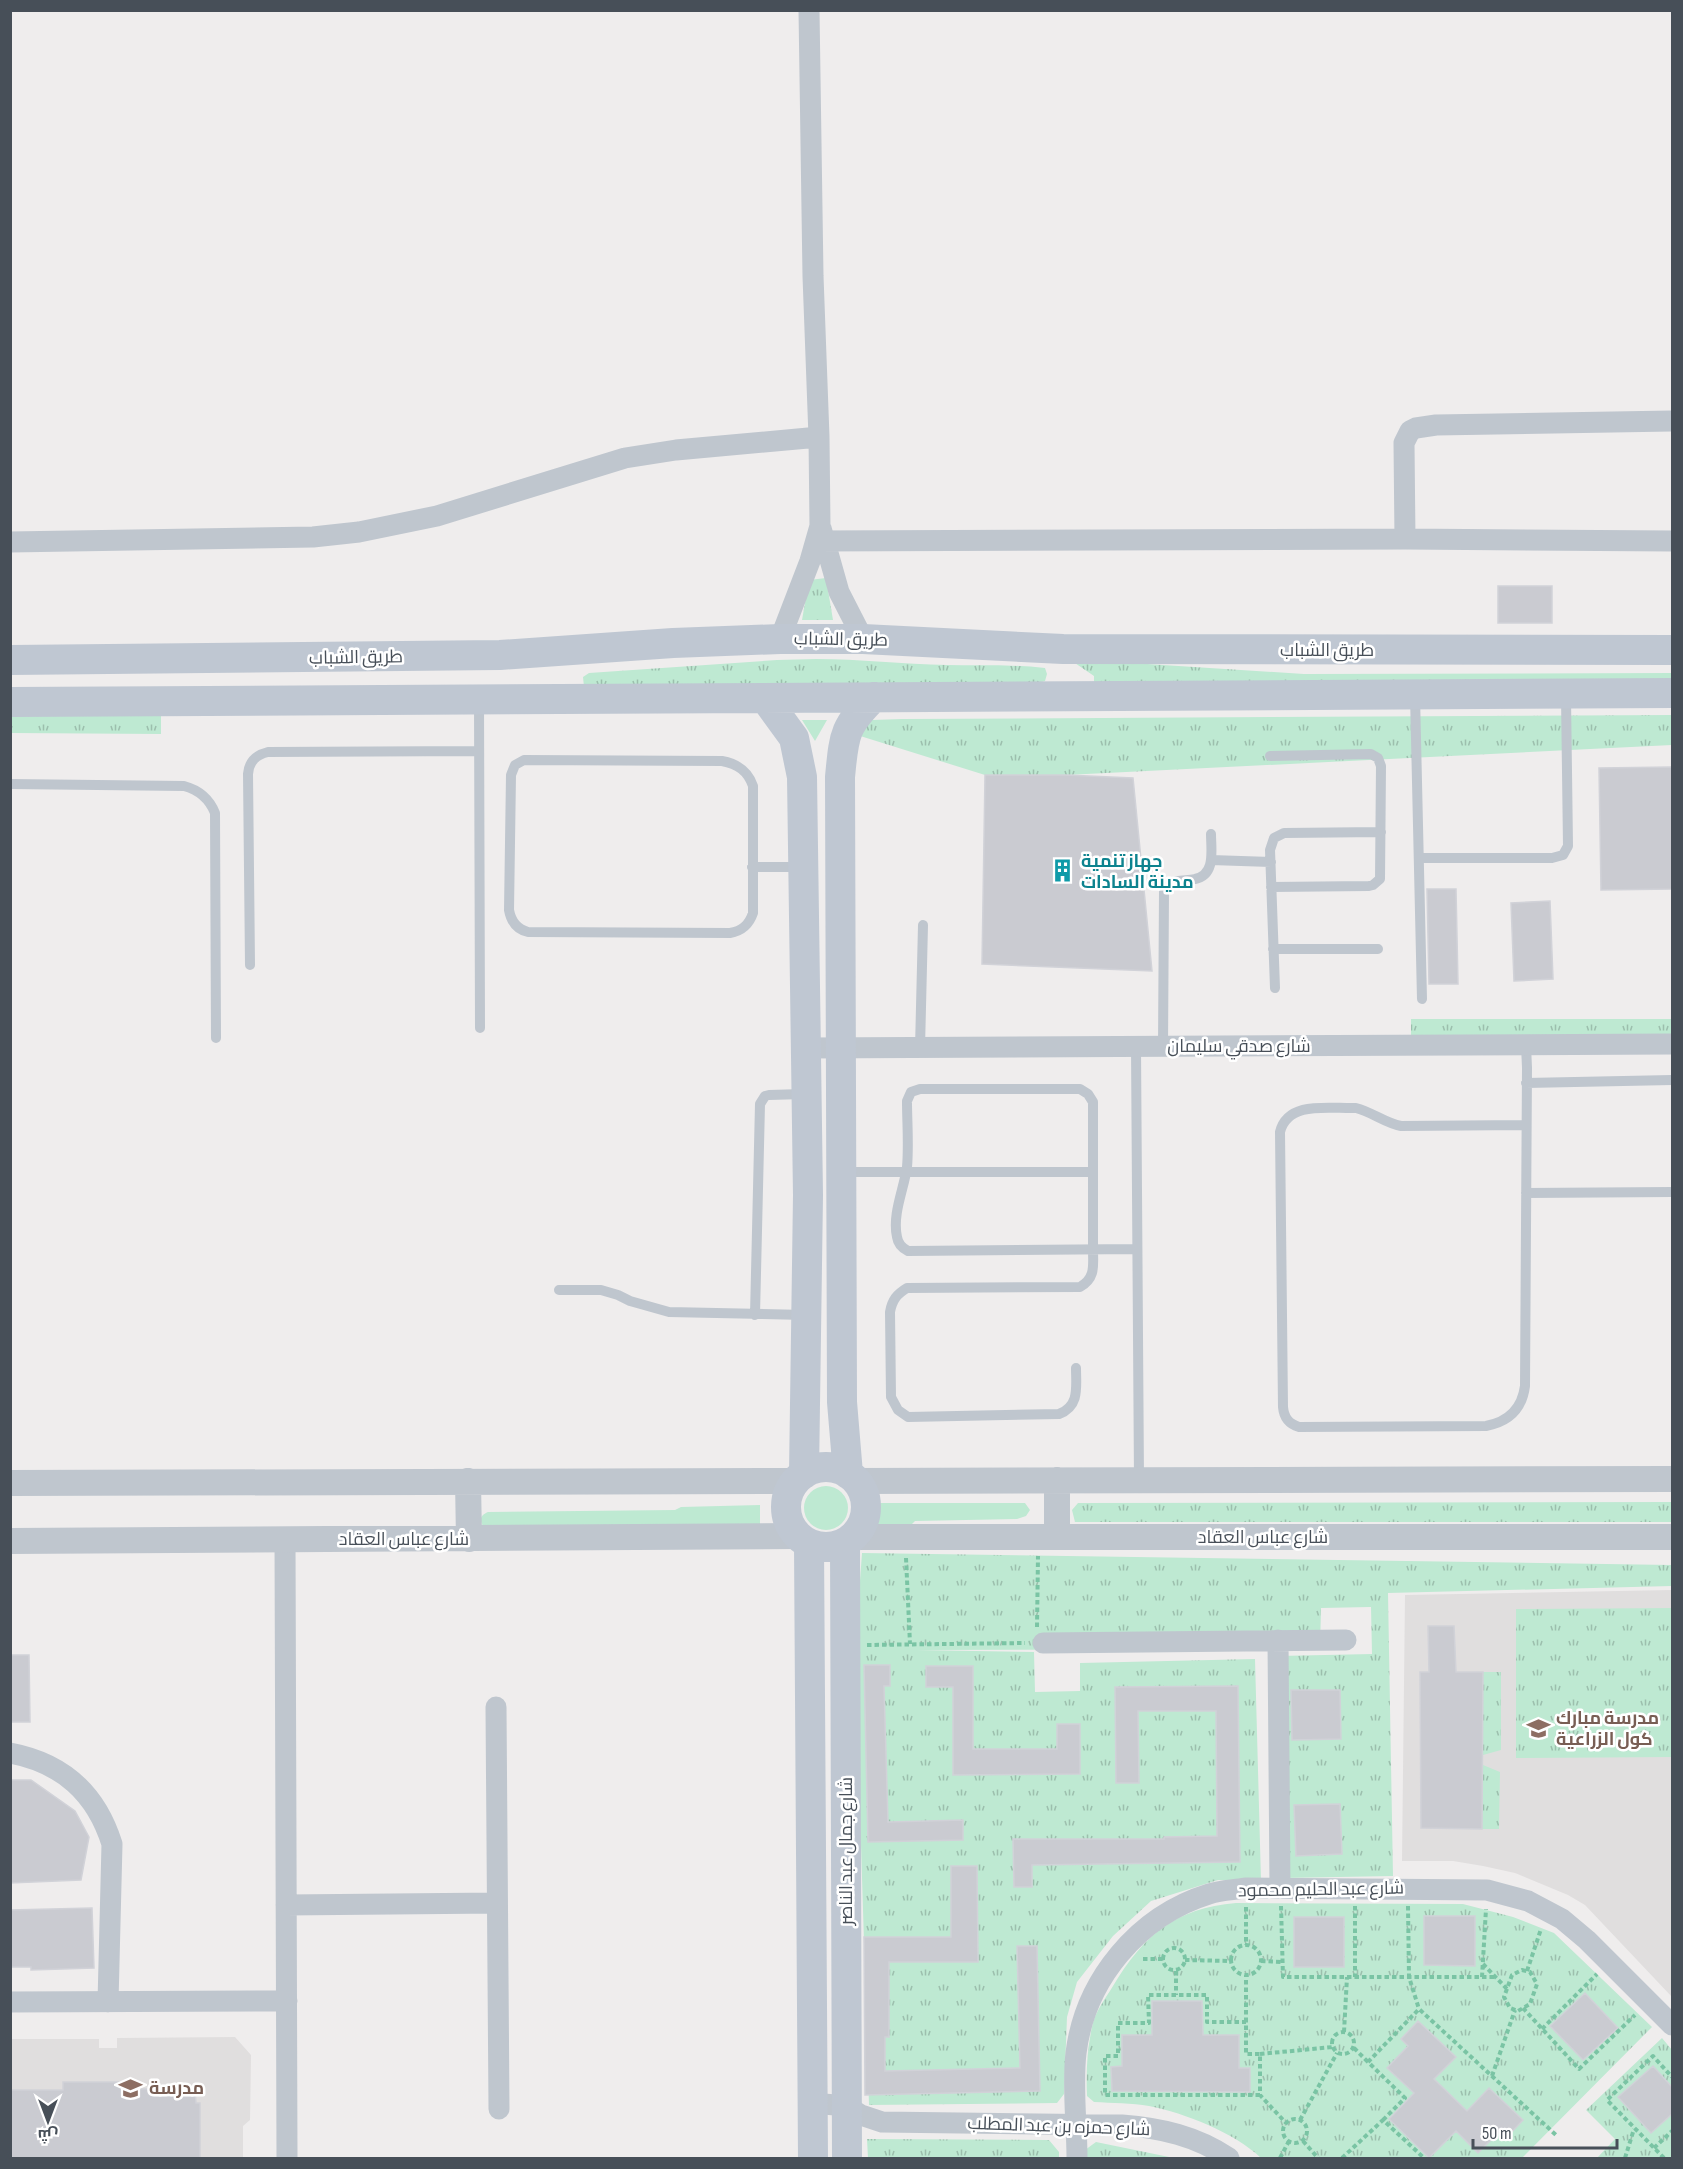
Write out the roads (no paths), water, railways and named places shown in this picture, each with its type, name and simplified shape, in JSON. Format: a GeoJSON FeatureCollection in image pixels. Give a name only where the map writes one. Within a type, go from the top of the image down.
{"type":"FeatureCollection","features":[{"type":"Feature","properties":{"kind":"main road","name":"طريق الشباب"},"geometry":{"type":"LineString","coordinates":[[10,660],[500,655],[780,639],[863,639],[1063,650],[1672,650]]}},
{"type":"Feature","properties":{"kind":"main road"},"geometry":{"type":"LineString","coordinates":[[1063,650],[1073,659],[1078,672],[1074,686],[1064,696]]}},
{"type":"Feature","properties":{"kind":"main road"},"geometry":{"type":"LineString","coordinates":[[564,651],[560,659],[558,676],[569,699]]}},
{"type":"Feature","properties":{"kind":"main road"},"geometry":{"type":"LineString","coordinates":[[10,702],[1672,693]]}},
{"type":"Feature","properties":{"kind":"main road"},"geometry":{"type":"LineString","coordinates":[[852,1477],[842,1402],[840,777],[844,736],[861,710],[874,697]]}},
{"type":"Feature","properties":{"kind":"main road"},"geometry":{"type":"LineString","coordinates":[[765,698],[794,738],[802,777],[808,1195],[800,1477]]}},
{"type":"Feature","properties":{"kind":"main road"},"geometry":{"type":"LineString","coordinates":[[802,777],[811,772],[824,771],[840,777]]}},
{"type":"Feature","properties":{"kind":"main road"},"geometry":{"type":"LineString","coordinates":[[808,1195],[842,1184]]}},
{"type":"Feature","properties":{"kind":"main road"},"geometry":{"type":"LineString","coordinates":[[818,1468],[834,1468],[852,1477],[863,1491],[866,1503],[866,1516],[861,1527],[849,1540],[827,1547],[804,1540],[789,1524],[786,1509],[788,1494],[800,1477],[818,1468]]}},
{"type":"Feature","properties":{"kind":"main road","name":"شارع جمال عبد الناصر"},"geometry":{"type":"LineString","coordinates":[[804,1540],[813,2152]]}},
{"type":"Feature","properties":{"kind":"main road","name":"شارع جمال عبد الناصر"},"geometry":{"type":"LineString","coordinates":[[847,2152],[846,1645],[849,1540]]}},
{"type":"Feature","properties":{"kind":"street"},"geometry":{"type":"LineString","coordinates":[[809,10],[820,536],[839,592],[863,639]]}},
{"type":"Feature","properties":{"kind":"street"},"geometry":{"type":"LineString","coordinates":[[1405,539],[1404,442],[1410,431],[1416,428],[1436,425],[1531,422],[1672,421]]}},
{"type":"Feature","properties":{"kind":"street"},"geometry":{"type":"LineString","coordinates":[[10,542],[313,537],[359,532],[436,516],[625,458],[676,450],[819,437]]}},
{"type":"Feature","properties":{"kind":"street"},"geometry":{"type":"LineString","coordinates":[[820,536],[1672,541]]}},
{"type":"Feature","properties":{"kind":"street"},"geometry":{"type":"LineString","coordinates":[[780,639],[820,536]]}},
{"type":"Feature","properties":{"kind":"street","name":"شارع صدقي سليمان"},"geometry":{"type":"LineString","coordinates":[[806,1048],[1672,1044]]}},
{"type":"Feature","properties":{"kind":"street"},"geometry":{"type":"LineString","coordinates":[[10,1483],[800,1477]]}},
{"type":"Feature","properties":{"kind":"street"},"geometry":{"type":"LineString","coordinates":[[852,1477],[1057,1480],[1672,1479]]}},
{"type":"Feature","properties":{"kind":"street"},"geometry":{"type":"LineString","coordinates":[[1048,1537],[1057,1480]]}},
{"type":"Feature","properties":{"kind":"street"},"geometry":{"type":"LineString","coordinates":[[468,1481],[469,1539]]}},
{"type":"Feature","properties":{"kind":"street","name":"شارع عباس العقاد"},"geometry":{"type":"LineString","coordinates":[[849,1540],[904,1537],[1672,1537]]}},
{"type":"Feature","properties":{"kind":"street"},"geometry":{"type":"LineString","coordinates":[[285,1540],[287,2158]]}},
{"type":"Feature","properties":{"kind":"street","name":"شارع عباس العقاد"},"geometry":{"type":"LineString","coordinates":[[10,1541],[804,1540]]}},
{"type":"Feature","properties":{"kind":"street"},"geometry":{"type":"LineString","coordinates":[[1278,1640],[1280,1888]]}},
{"type":"Feature","properties":{"kind":"street"},"geometry":{"type":"LineString","coordinates":[[1040,1643],[1346,1640]]}},
{"type":"Feature","properties":{"kind":"street"},"geometry":{"type":"LineString","coordinates":[[496,1707],[499,2109]]}},
{"type":"Feature","properties":{"kind":"street"},"geometry":{"type":"LineString","coordinates":[[10,1753],[38,1760],[66,1775],[90,1799],[107,1828],[112,1844],[108,2002]]}},
{"type":"Feature","properties":{"kind":"street","name":"شارع عبد الحليم محمود"},"geometry":{"type":"LineString","coordinates":[[1077,2158],[1076,2054],[1083,2020],[1096,1987],[1116,1958],[1143,1930],[1174,1908],[1210,1894],[1245,1887],[1487,1890],[1508,1894],[1548,1910],[1575,1928],[1672,2025]]}},
{"type":"Feature","properties":{"kind":"street"},"geometry":{"type":"LineString","coordinates":[[286,1905],[497,1903]]}},
{"type":"Feature","properties":{"kind":"street"},"geometry":{"type":"LineString","coordinates":[[10,2002],[286,2001]]}},
{"type":"Feature","properties":{"kind":"street","name":"شارع حمزه بن عبد المطلب"},"geometry":{"type":"LineString","coordinates":[[812,2103],[847,2106],[861,2115],[882,2122],[1077,2124],[1154,2128],[1185,2135],[1214,2148],[1229,2158]]}},
{"type":"Feature","properties":{"kind":"street","name":"شارع حمزه بن عبد المطلب"},"geometry":{"type":"LineString","coordinates":[[847,2152],[852,2137],[860,2130],[882,2122]]}},
{"type":"Feature","properties":{"kind":"street"},"geometry":{"type":"LineString","coordinates":[[813,2152],[847,2152]]}},
{"type":"Feature","properties":{"kind":"lane"},"geometry":{"type":"LineString","coordinates":[[1415,694],[1422,999]]}},
{"type":"Feature","properties":{"kind":"lane"},"geometry":{"type":"LineString","coordinates":[[1419,858],[1552,858],[1563,855],[1568,846],[1566,694]]}},
{"type":"Feature","properties":{"kind":"lane"},"geometry":{"type":"LineString","coordinates":[[479,700],[480,1028]]}},
{"type":"Feature","properties":{"kind":"lane"},"geometry":{"type":"LineString","coordinates":[[250,965],[248,774],[255,758],[268,752],[479,751]]}},
{"type":"Feature","properties":{"kind":"lane"},"geometry":{"type":"LineString","coordinates":[[1269,756],[1367,754],[1375,755],[1381,766],[1380,879],[1374,885],[1271,887]]}},
{"type":"Feature","properties":{"kind":"lane"},"geometry":{"type":"LineString","coordinates":[[524,760],[730,762],[743,770],[753,786],[752,867],[753,913],[747,925],[736,932],[522,931],[514,923],[509,910],[512,770],[524,760]]}},
{"type":"Feature","properties":{"kind":"lane"},"geometry":{"type":"LineString","coordinates":[[10,784],[184,786],[206,798],[215,813],[216,1038]]}},
{"type":"Feature","properties":{"kind":"lane"},"geometry":{"type":"LineString","coordinates":[[1275,988],[1270,850],[1274,838],[1284,833],[1381,832]]}},
{"type":"Feature","properties":{"kind":"lane"},"geometry":{"type":"LineString","coordinates":[[1163,1047],[1164,892],[1176,881],[1196,879],[1207,872],[1211,860],[1211,834]]}},
{"type":"Feature","properties":{"kind":"lane"},"geometry":{"type":"LineString","coordinates":[[1211,860],[1271,862]]}},
{"type":"Feature","properties":{"kind":"lane"},"geometry":{"type":"LineString","coordinates":[[752,867],[804,867]]}},
{"type":"Feature","properties":{"kind":"lane"},"geometry":{"type":"LineString","coordinates":[[920,1048],[923,925]]}},
{"type":"Feature","properties":{"kind":"lane"},"geometry":{"type":"LineString","coordinates":[[1273,949],[1378,949]]}},
{"type":"Feature","properties":{"kind":"lane"},"geometry":{"type":"LineString","coordinates":[[1526,1045],[1526,1083],[1526,1125],[1526,1193],[1525,1386],[1521,1403],[1503,1422],[1485,1426],[1299,1427],[1289,1422],[1285,1418],[1282,1407],[1280,1132],[1286,1118],[1291,1113],[1305,1109],[1356,1108],[1393,1125],[1401,1126],[1526,1125]]}},
{"type":"Feature","properties":{"kind":"lane"},"geometry":{"type":"LineString","coordinates":[[1136,1047],[1139,1480]]}},
{"type":"Feature","properties":{"kind":"lane"},"geometry":{"type":"LineString","coordinates":[[1526,1083],[1672,1080]]}},
{"type":"Feature","properties":{"kind":"lane"},"geometry":{"type":"LineString","coordinates":[[1076,1368],[1075,1400],[1059,1414],[908,1416],[898,1410],[891,1397],[890,1312],[895,1298],[907,1288],[1080,1287],[1091,1278],[1094,1272],[1094,1250],[1093,1172],[1093,1102],[1084,1091],[920,1089],[911,1092],[907,1101],[906,1172],[896,1234],[899,1245],[908,1251],[1094,1250],[1137,1249]]}},
{"type":"Feature","properties":{"kind":"lane"},"geometry":{"type":"LineString","coordinates":[[755,1314],[760,1104],[765,1096],[769,1095],[807,1094]]}},
{"type":"Feature","properties":{"kind":"lane"},"geometry":{"type":"LineString","coordinates":[[842,1184],[906,1172],[1093,1172]]}},
{"type":"Feature","properties":{"kind":"lane"},"geometry":{"type":"LineString","coordinates":[[1526,1193],[1672,1192]]}},
{"type":"Feature","properties":{"kind":"lane"},"geometry":{"type":"LineString","coordinates":[[559,1290],[601,1290],[669,1312],[806,1316]]}},
{"type":"Feature","properties":{"kind":"place","name":"جهاز تنمية مدينة السادات"},"geometry":{"type":"Point","coordinates":[1063,871]}},
{"type":"Feature","properties":{"kind":"place","name":"مدرسة مبارك كول الزراعية"},"geometry":{"type":"Point","coordinates":[1538,1728]}},
{"type":"Feature","properties":{"kind":"place","name":"مدرسة"},"geometry":{"type":"Point","coordinates":[131,2088]}}]}
